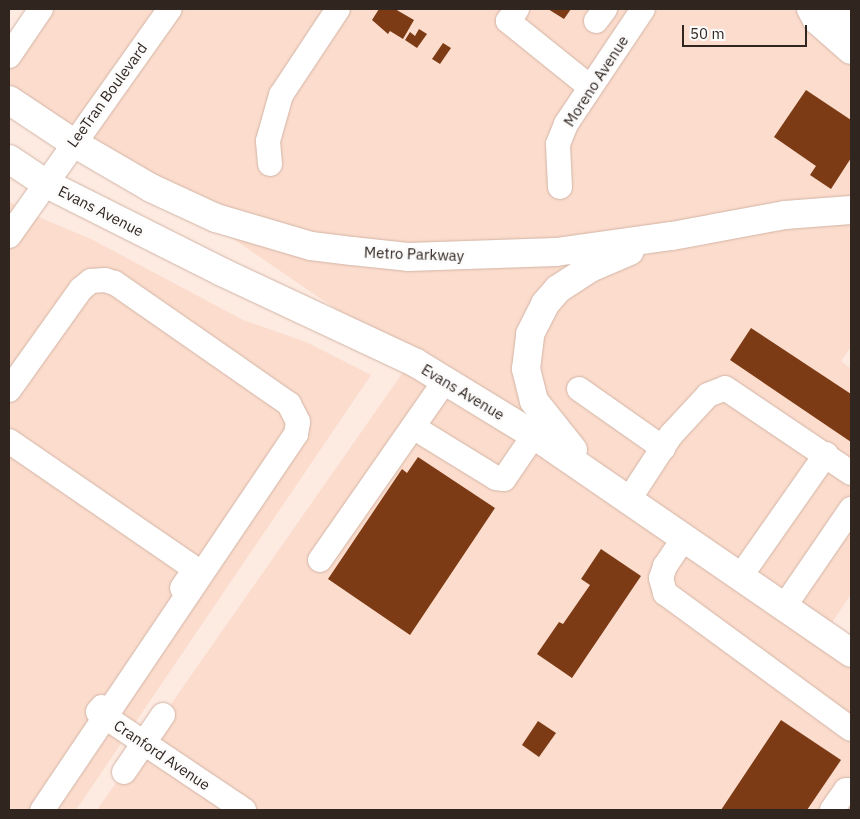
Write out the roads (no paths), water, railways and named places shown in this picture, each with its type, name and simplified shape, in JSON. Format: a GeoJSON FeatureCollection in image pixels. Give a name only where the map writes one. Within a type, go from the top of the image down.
{"type":"FeatureCollection","features":[{"type":"Feature","properties":{"kind":"main road"},"geometry":{"type":"LineString","coordinates":[[822,13],[851,18]]}},
{"type":"Feature","properties":{"kind":"main road"},"geometry":{"type":"LineString","coordinates":[[822,13],[851,36]]}},
{"type":"Feature","properties":{"kind":"main road"},"geometry":{"type":"LineString","coordinates":[[822,13],[851,50]]}},
{"type":"Feature","properties":{"kind":"main road","name":"Metro Parkway"},"geometry":{"type":"LineString","coordinates":[[9,100],[72,142],[150,188],[216,218],[311,246],[408,257],[556,252],[672,236],[785,215],[851,210]]}},
{"type":"Feature","properties":{"kind":"main road"},"geometry":{"type":"LineString","coordinates":[[9,159],[45,183]]}},
{"type":"Feature","properties":{"kind":"main road","name":"Evans Avenue"},"geometry":{"type":"LineString","coordinates":[[45,183],[222,272],[416,363],[534,435],[851,653]]}},
{"type":"Feature","properties":{"kind":"main road"},"geometry":{"type":"LineString","coordinates":[[618,494],[552,426],[534,401],[526,369],[530,334],[545,304],[573,278],[612,257],[672,236]]}},
{"type":"Feature","properties":{"kind":"street"},"geometry":{"type":"LineString","coordinates":[[9,56],[41,9]]}},
{"type":"Feature","properties":{"kind":"street","name":"LeeTran Boulevard"},"geometry":{"type":"LineString","coordinates":[[9,236],[72,142],[170,9]]}},
{"type":"Feature","properties":{"kind":"street"},"geometry":{"type":"LineString","coordinates":[[270,164],[268,140],[281,95],[338,9]]}},
{"type":"Feature","properties":{"kind":"street"},"geometry":{"type":"LineString","coordinates":[[517,9],[508,21],[590,87]]}},
{"type":"Feature","properties":{"kind":"street","name":"Moreno Avenue"},"geometry":{"type":"LineString","coordinates":[[560,187],[558,144],[566,124],[643,9]]}},
{"type":"Feature","properties":{"kind":"street"},"geometry":{"type":"LineString","coordinates":[[9,390],[81,289],[91,281],[105,280],[115,283],[294,410],[296,434],[42,810]]}},
{"type":"Feature","properties":{"kind":"street"},"geometry":{"type":"LineString","coordinates":[[320,560],[445,381]]}},
{"type":"Feature","properties":{"kind":"street"},"geometry":{"type":"LineString","coordinates":[[618,494],[663,448],[708,395],[726,388],[826,454],[851,473]]}},
{"type":"Feature","properties":{"kind":"street"},"geometry":{"type":"LineString","coordinates":[[578,390],[663,448]]}},
{"type":"Feature","properties":{"kind":"street"},"geometry":{"type":"LineString","coordinates":[[413,427],[496,478],[504,479],[534,435]]}},
{"type":"Feature","properties":{"kind":"street"},"geometry":{"type":"LineString","coordinates":[[9,441],[195,569],[98,712],[105,717]]}},
{"type":"Feature","properties":{"kind":"street"},"geometry":{"type":"LineString","coordinates":[[740,576],[826,454]]}},
{"type":"Feature","properties":{"kind":"street"},"geometry":{"type":"LineString","coordinates":[[784,607],[851,509]]}},
{"type":"Feature","properties":{"kind":"street"},"geometry":{"type":"LineString","coordinates":[[684,538],[665,566],[661,578],[665,593],[851,729]]}},
{"type":"Feature","properties":{"kind":"street"},"geometry":{"type":"LineString","coordinates":[[124,772],[163,715]]}},
{"type":"Feature","properties":{"kind":"street","name":"Cranford Avenue"},"geometry":{"type":"LineString","coordinates":[[105,717],[244,810]]}},
{"type":"Feature","properties":{"kind":"street"},"geometry":{"type":"LineString","coordinates":[[832,810],[846,790],[851,790]]}}]}
